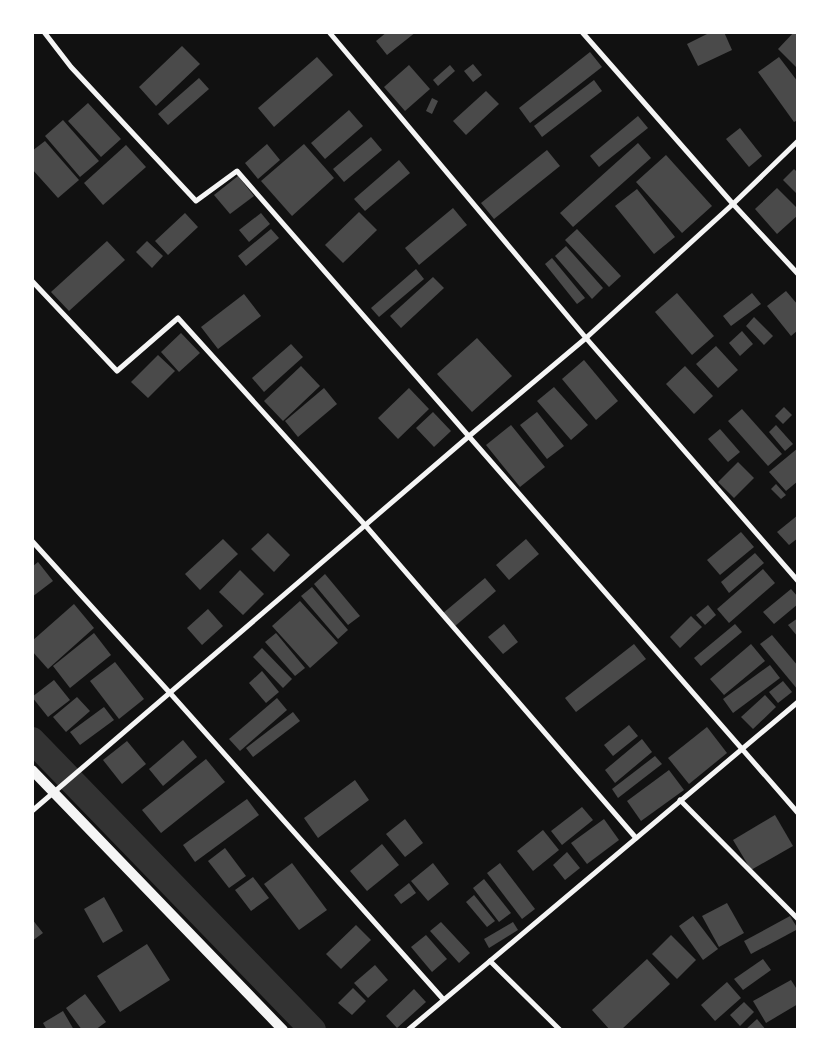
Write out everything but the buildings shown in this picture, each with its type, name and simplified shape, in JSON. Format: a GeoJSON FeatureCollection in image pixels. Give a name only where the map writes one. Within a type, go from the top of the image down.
{"type":"FeatureCollection","features":[{"type":"Feature","properties":{"kind":"main road"},"geometry":{"type":"LineString","coordinates":[[32,770],[283,1030]]}},
{"type":"Feature","properties":{"kind":"street"},"geometry":{"type":"LineString","coordinates":[[44,32],[71,67],[196,202],[237,171],[798,812]]}},
{"type":"Feature","properties":{"kind":"street"},"geometry":{"type":"LineString","coordinates":[[328,32],[586,338],[798,581]]}},
{"type":"Feature","properties":{"kind":"street"},"geometry":{"type":"LineString","coordinates":[[582,32],[733,204],[798,274]]}},
{"type":"Feature","properties":{"kind":"street"},"geometry":{"type":"LineString","coordinates":[[32,811],[586,338],[733,204],[798,141]]}},
{"type":"Feature","properties":{"kind":"street"},"geometry":{"type":"LineString","coordinates":[[32,281],[117,372],[178,318],[365,526],[636,838]]}},
{"type":"Feature","properties":{"kind":"street"},"geometry":{"type":"LineString","coordinates":[[32,541],[443,1000]]}},
{"type":"Feature","properties":{"kind":"street"},"geometry":{"type":"LineString","coordinates":[[408,1030],[798,702]]}},
{"type":"Feature","properties":{"kind":"street"},"geometry":{"type":"LineString","coordinates":[[680,800],[798,919]]}},
{"type":"Feature","properties":{"kind":"street"},"geometry":{"type":"LineString","coordinates":[[490,961],[560,1030]]}},
{"type":"Feature","properties":{"kind":"waterway"},"geometry":{"type":"LineString","coordinates":[[32,740],[313,1030]]}}]}
